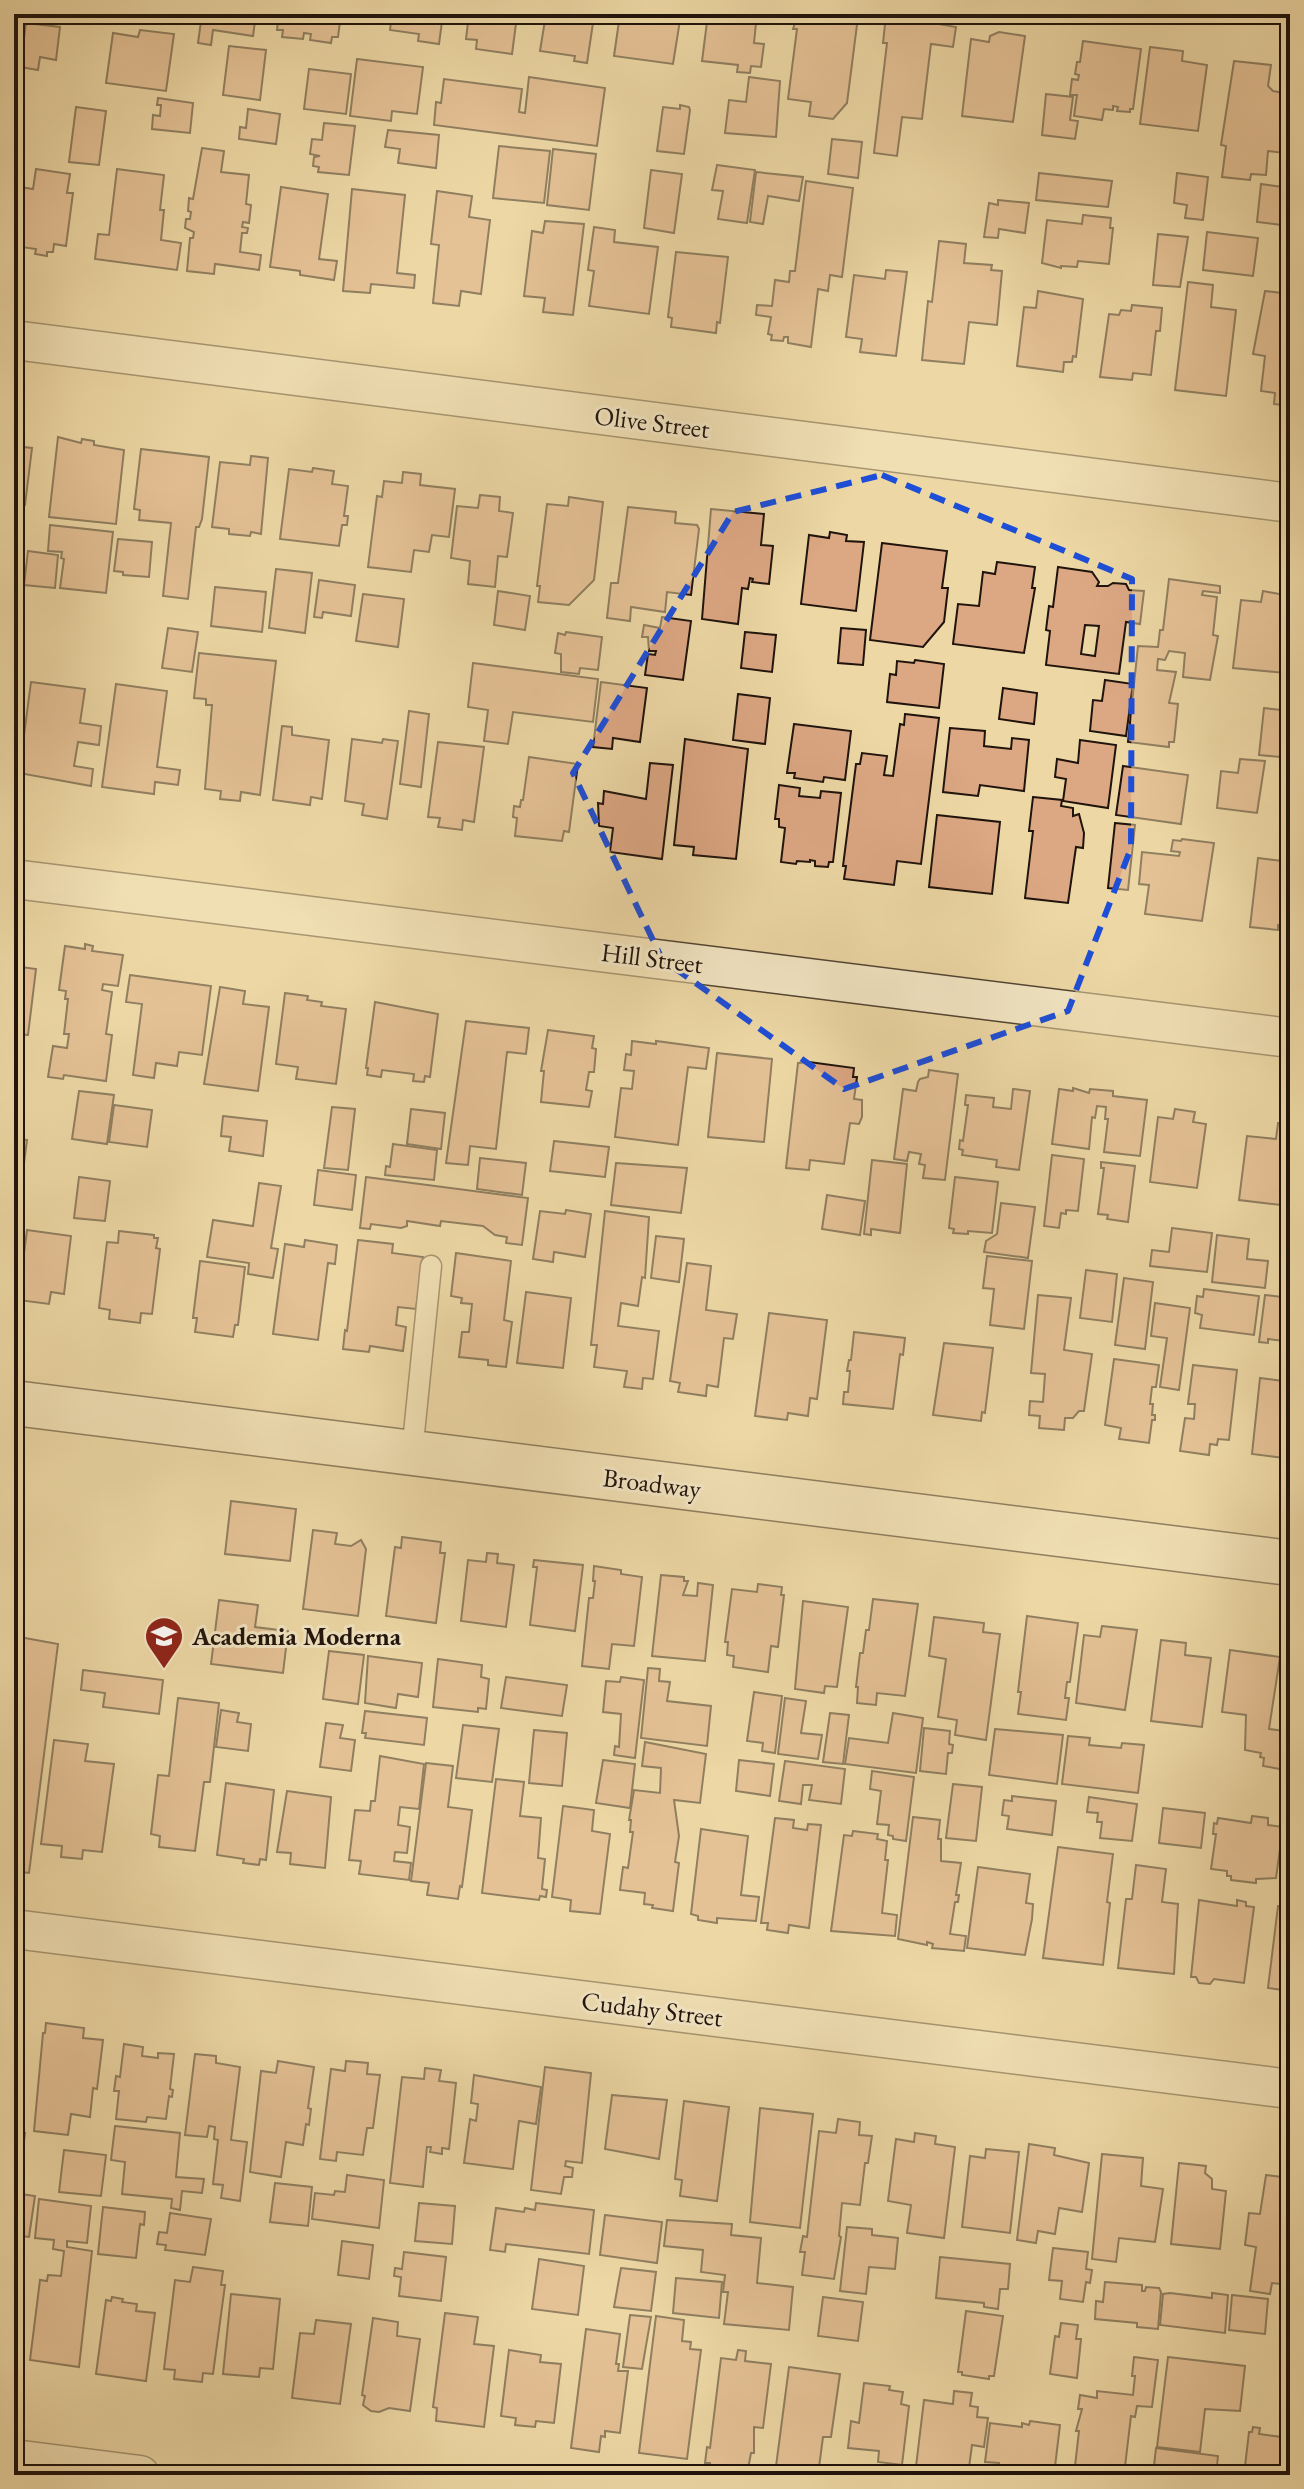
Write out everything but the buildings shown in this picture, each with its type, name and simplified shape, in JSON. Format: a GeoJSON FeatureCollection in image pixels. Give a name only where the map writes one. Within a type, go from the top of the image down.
{"type":"FeatureCollection","features":[{"type":"Feature","properties":{"kind":"street","name":"Olive Street"},"geometry":{"type":"LineString","coordinates":[[14,340],[1290,503]]}},
{"type":"Feature","properties":{"kind":"street","name":"Hill Street"},"geometry":{"type":"LineString","coordinates":[[14,879],[1290,1038]]}},
{"type":"Feature","properties":{"kind":"street","name":"Broadway"},"geometry":{"type":"LineString","coordinates":[[14,1403],[1290,1563]]}},
{"type":"Feature","properties":{"kind":"street","name":"Cudahy Street"},"geometry":{"type":"LineString","coordinates":[[14,1929],[1290,2089]]}},
{"type":"Feature","properties":{"kind":"street"},"geometry":{"type":"LineString","coordinates":[[14,2459],[140,2475]]}},
{"type":"Feature","properties":{"kind":"lane"},"geometry":{"type":"LineString","coordinates":[[412,1453],[431,1266]]}},
{"type":"Feature","properties":{"kind":"highlighted area"},"geometry":{"type":"Polygon","coordinates":[[[882,475],[1132,579],[1131,848],[1068,1011],[844,1089],[662,959],[573,773],[733,512],[882,475]]]}},
{"type":"Feature","properties":{"kind":"place","name":"Academia Moderna"},"geometry":{"type":"Point","coordinates":[164,1670]}}]}
